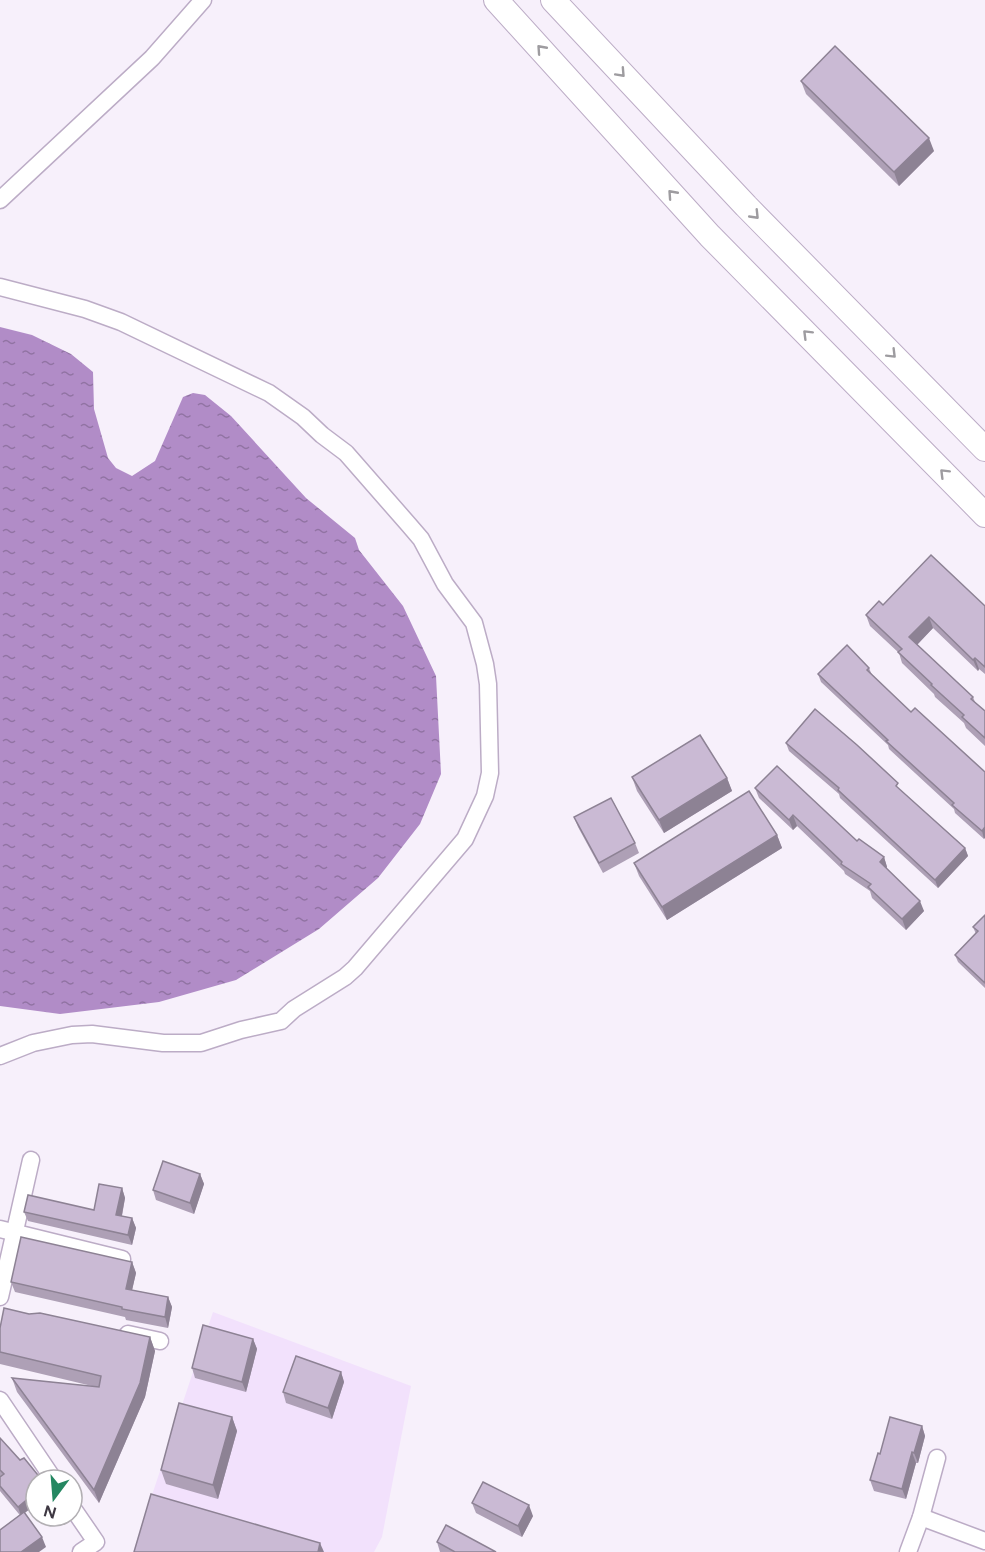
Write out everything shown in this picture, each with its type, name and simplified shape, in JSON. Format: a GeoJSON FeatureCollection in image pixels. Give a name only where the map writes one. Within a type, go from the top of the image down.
{"type":"FeatureCollection","features":[{"type":"Feature","properties":{"kind":"highway"},"geometry":{"type":"LineString","coordinates":[[496,0],[710,236],[985,515]]}},
{"type":"Feature","properties":{"kind":"highway"},"geometry":{"type":"LineString","coordinates":[[553,0],[746,206],[985,450]]}},
{"type":"Feature","properties":{"kind":"street"},"geometry":{"type":"LineString","coordinates":[[0,200],[152,58],[203,0]]}},
{"type":"Feature","properties":{"kind":"street"},"geometry":{"type":"LineString","coordinates":[[0,287],[86,309],[121,322],[242,379],[269,393],[303,417],[346,453],[420,539],[445,584],[474,624],[488,684],[490,773],[485,796],[465,839],[355,968],[345,977],[294,1009],[281,1021],[241,1030],[201,1043],[163,1043],[92,1034],[72,1035],[33,1042],[0,1056]]}},
{"type":"Feature","properties":{"kind":"street"},"geometry":{"type":"LineString","coordinates":[[3,1306],[7,1231],[30,1160]]}},
{"type":"Feature","properties":{"kind":"street"},"geometry":{"type":"LineString","coordinates":[[7,1231],[122,1259]]}},
{"type":"Feature","properties":{"kind":"street"},"geometry":{"type":"LineString","coordinates":[[114,1331],[160,1341]]}},
{"type":"Feature","properties":{"kind":"street"},"geometry":{"type":"LineString","coordinates":[[0,1400],[46,1468]]}},
{"type":"Feature","properties":{"kind":"street"},"geometry":{"type":"LineString","coordinates":[[908,1552],[921,1517],[937,1458]]}},
{"type":"Feature","properties":{"kind":"street"},"geometry":{"type":"LineString","coordinates":[[921,1517],[985,1541]]}},
{"type":"Feature","properties":{"kind":"street"},"geometry":{"type":"LineString","coordinates":[[81,1552],[98,1547],[84,1525]]}},
{"type":"Feature","properties":{"kind":"shaded area"},"geometry":{"type":"Polygon","coordinates":[[[213,1312],[411,1386],[382,1537],[374,1552],[133,1552],[213,1312]]]}},
{"type":"Feature","properties":{"kind":"water"},"geometry":{"type":"Polygon","coordinates":[[[0,327],[32,335],[71,354],[93,372],[94,409],[108,458],[116,468],[132,476],[155,461],[183,397],[193,393],[205,395],[231,416],[306,498],[355,538],[359,550],[403,606],[436,676],[441,774],[420,824],[378,878],[319,929],[236,980],[159,1002],[60,1014],[0,1006],[0,327]]]}},
{"type":"Feature","properties":{"kind":"building"},"geometry":{"type":"Polygon","coordinates":[[[835,46],[929,138],[894,172],[801,81],[835,46]]]}},
{"type":"Feature","properties":{"kind":"building"},"geometry":{"type":"Polygon","coordinates":[[[931,555],[985,606],[985,667],[975,658],[973,660],[929,617],[909,637],[985,711],[985,738],[898,652],[902,649],[866,615],[879,601],[883,605],[931,555]]]}},
{"type":"Feature","properties":{"kind":"building"},"geometry":{"type":"Polygon","coordinates":[[[847,645],[869,668],[867,670],[911,712],[915,708],[985,772],[985,827],[982,831],[952,805],[954,803],[886,741],[888,740],[818,674],[847,645]]]}},
{"type":"Feature","properties":{"kind":"building"},"geometry":{"type":"Polygon","coordinates":[[[815,709],[857,745],[898,783],[896,786],[965,848],[935,880],[838,790],[839,788],[786,743],[815,709]]]}},
{"type":"Feature","properties":{"kind":"building"},"geometry":{"type":"Polygon","coordinates":[[[700,735],[727,778],[659,820],[632,777],[700,735]]]}},
{"type":"Feature","properties":{"kind":"building"},"geometry":{"type":"Polygon","coordinates":[[[777,766],[857,841],[859,839],[884,857],[880,862],[920,901],[902,919],[868,887],[871,884],[841,864],[842,862],[793,815],[789,820],[755,788],[777,766]]]}},
{"type":"Feature","properties":{"kind":"building"},"geometry":{"type":"Polygon","coordinates":[[[749,791],[777,835],[662,907],[634,863],[749,791]]]}},
{"type":"Feature","properties":{"kind":"building"},"geometry":{"type":"Polygon","coordinates":[[[611,798],[635,843],[599,863],[574,817],[611,798]]]}},
{"type":"Feature","properties":{"kind":"building"},"geometry":{"type":"Polygon","coordinates":[[[985,915],[985,983],[955,955],[978,931],[973,927],[985,915]]]}},
{"type":"Feature","properties":{"kind":"building"},"geometry":{"type":"Polygon","coordinates":[[[163,1161],[200,1174],[190,1203],[153,1190],[163,1161]]]}},
{"type":"Feature","properties":{"kind":"building"},"geometry":{"type":"Polygon","coordinates":[[[99,1184],[122,1188],[116,1215],[132,1218],[128,1235],[24,1212],[28,1195],[94,1210],[99,1184]]]}},
{"type":"Feature","properties":{"kind":"building"},"geometry":{"type":"Polygon","coordinates":[[[21,1237],[132,1262],[126,1289],[168,1297],[165,1317],[11,1282],[21,1237]]]}},
{"type":"Feature","properties":{"kind":"building"},"geometry":{"type":"Polygon","coordinates":[[[4,1308],[29,1314],[40,1313],[150,1337],[140,1383],[94,1490],[84,1476],[84,1468],[78,1468],[12,1378],[99,1387],[101,1376],[0,1352],[0,1328],[4,1308]]]}},
{"type":"Feature","properties":{"kind":"building"},"geometry":{"type":"Polygon","coordinates":[[[203,1325],[253,1339],[242,1382],[192,1368],[203,1325]]]}},
{"type":"Feature","properties":{"kind":"building"},"geometry":{"type":"Polygon","coordinates":[[[296,1356],[341,1372],[328,1408],[283,1392],[296,1356]]]}},
{"type":"Feature","properties":{"kind":"building"},"geometry":{"type":"Polygon","coordinates":[[[179,1403],[232,1417],[213,1485],[161,1470],[179,1403]]]}},
{"type":"Feature","properties":{"kind":"building"},"geometry":{"type":"Polygon","coordinates":[[[890,1417],[922,1426],[902,1489],[870,1480],[890,1417]]]}},
{"type":"Feature","properties":{"kind":"building"},"geometry":{"type":"Polygon","coordinates":[[[0,1438],[20,1460],[24,1458],[32,1468],[24,1468],[24,1502],[18,1507],[0,1486],[0,1477],[4,1474],[0,1470],[0,1438]]]}},
{"type":"Feature","properties":{"kind":"building"},"geometry":{"type":"Polygon","coordinates":[[[483,1482],[529,1505],[518,1526],[472,1503],[483,1482]]]}},
{"type":"Feature","properties":{"kind":"building"},"geometry":{"type":"Polygon","coordinates":[[[151,1494],[320,1543],[318,1552],[134,1552],[151,1494]]]}},
{"type":"Feature","properties":{"kind":"building"},"geometry":{"type":"Polygon","coordinates":[[[24,1512],[24,1528],[36,1528],[42,1537],[21,1552],[0,1552],[0,1530],[24,1512]]]}},
{"type":"Feature","properties":{"kind":"building"},"geometry":{"type":"Polygon","coordinates":[[[446,1525],[496,1552],[455,1552],[437,1542],[446,1525]]]}}]}
